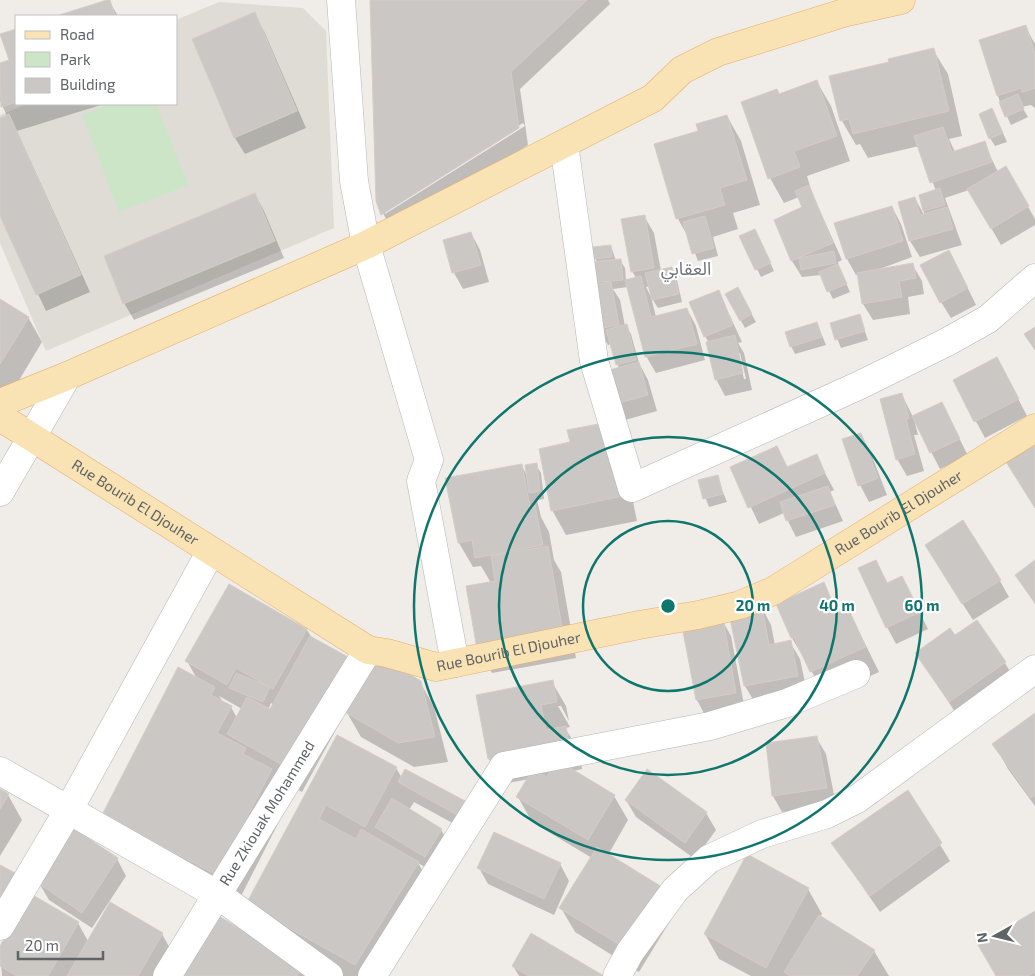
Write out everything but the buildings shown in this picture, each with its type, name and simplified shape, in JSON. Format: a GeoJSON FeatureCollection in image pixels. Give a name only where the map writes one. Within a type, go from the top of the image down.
{"type":"FeatureCollection","features":[{"type":"Feature","properties":{"kind":"main road"},"geometry":{"type":"LineString","coordinates":[[0,403],[67,376],[366,245],[653,98],[682,70],[718,52],[847,12],[902,0]]}},
{"type":"Feature","properties":{"kind":"main road","name":"Rue Bourib El Djouher"},"geometry":{"type":"LineString","coordinates":[[0,417],[368,650],[387,653],[436,667],[638,625],[698,615],[740,605],[773,592],[1035,428]]}},
{"type":"Feature","properties":{"kind":"street"},"geometry":{"type":"LineString","coordinates":[[341,0],[354,181],[366,245],[429,460],[422,481],[455,663]]}},
{"type":"Feature","properties":{"kind":"street"},"geometry":{"type":"LineString","coordinates":[[564,144],[594,361],[632,488],[860,385],[946,342],[988,319],[1035,278]]}},
{"type":"Feature","properties":{"kind":"street"},"geometry":{"type":"LineString","coordinates":[[0,492],[30,436],[67,376]]}},
{"type":"Feature","properties":{"kind":"street"},"geometry":{"type":"LineString","coordinates":[[0,926],[68,811],[211,551]]}},
{"type":"Feature","properties":{"kind":"street","name":"Rue Zkiouak Mohammed"},"geometry":{"type":"LineString","coordinates":[[167,976],[368,650]]}},
{"type":"Feature","properties":{"kind":"street"},"geometry":{"type":"LineString","coordinates":[[617,976],[630,952],[675,890],[709,859],[762,834],[827,814],[857,799],[1035,669]]}},
{"type":"Feature","properties":{"kind":"street"},"geometry":{"type":"LineString","coordinates":[[372,976],[504,766],[710,726],[787,703],[856,674]]}},
{"type":"Feature","properties":{"kind":"street"},"geometry":{"type":"LineString","coordinates":[[0,771],[218,895],[329,976]]}},
{"type":"Feature","properties":{"kind":"shaded area"},"geometry":{"type":"Polygon","coordinates":[[[219,2],[303,8],[326,31],[334,228],[46,351],[0,243],[0,115],[25,105],[178,105],[178,19],[219,2]]]}},
{"type":"Feature","properties":{"kind":"green space"},"geometry":{"type":"Polygon","coordinates":[[[107,105],[156,105],[188,185],[119,212],[82,115],[107,105]]]}},
{"type":"Feature","properties":{"kind":"district","name":"العقابي"},"geometry":{"type":"Point","coordinates":[686,269]}}]}
